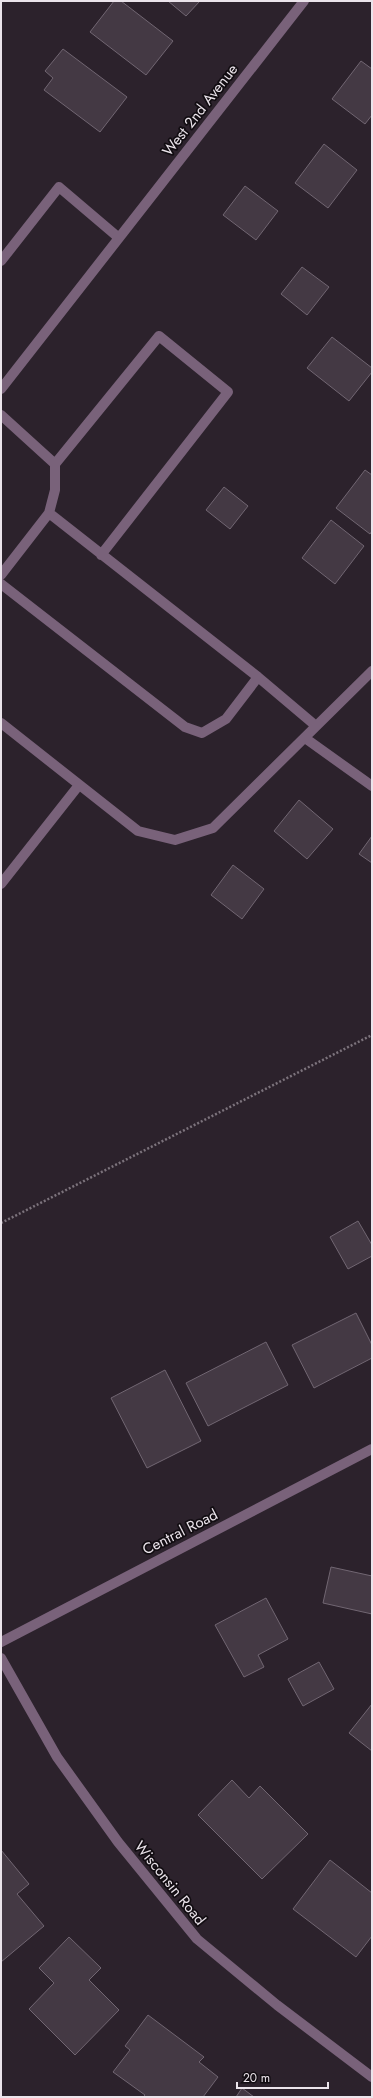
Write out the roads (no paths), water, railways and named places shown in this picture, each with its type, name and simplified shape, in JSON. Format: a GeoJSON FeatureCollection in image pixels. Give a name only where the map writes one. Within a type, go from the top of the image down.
{"type":"FeatureCollection","features":[{"type":"Feature","properties":{"kind":"street","name":"West 2nd Avenue"},"geometry":{"type":"LineString","coordinates":[[1,389],[304,1]]}},
{"type":"Feature","properties":{"kind":"street"},"geometry":{"type":"LineString","coordinates":[[1,261],[59,187],[119,238]]}},
{"type":"Feature","properties":{"kind":"street"},"geometry":{"type":"LineString","coordinates":[[1,575],[49,513],[55,490],[56,464],[159,336],[228,392],[101,555]]}},
{"type":"Feature","properties":{"kind":"street"},"geometry":{"type":"LineString","coordinates":[[1,415],[56,464]]}},
{"type":"Feature","properties":{"kind":"street"},"geometry":{"type":"LineString","coordinates":[[49,513],[258,677],[316,726]]}},
{"type":"Feature","properties":{"kind":"street"},"geometry":{"type":"LineString","coordinates":[[1,584],[185,728],[202,733],[226,719],[258,677]]}},
{"type":"Feature","properties":{"kind":"street"},"geometry":{"type":"LineString","coordinates":[[1,723],[138,831],[175,840],[213,828],[372,671]]}},
{"type":"Feature","properties":{"kind":"street"},"geometry":{"type":"LineString","coordinates":[[305,738],[372,786]]}},
{"type":"Feature","properties":{"kind":"street"},"geometry":{"type":"LineString","coordinates":[[1,884],[79,785]]}},
{"type":"Feature","properties":{"kind":"street","name":"Central Road"},"geometry":{"type":"LineString","coordinates":[[1,1642],[372,1449]]}},
{"type":"Feature","properties":{"kind":"street","name":"Wisconsin Road"},"geometry":{"type":"LineString","coordinates":[[1,1658],[57,1756],[118,1842],[197,1939],[277,2005],[372,2077]]}}]}
